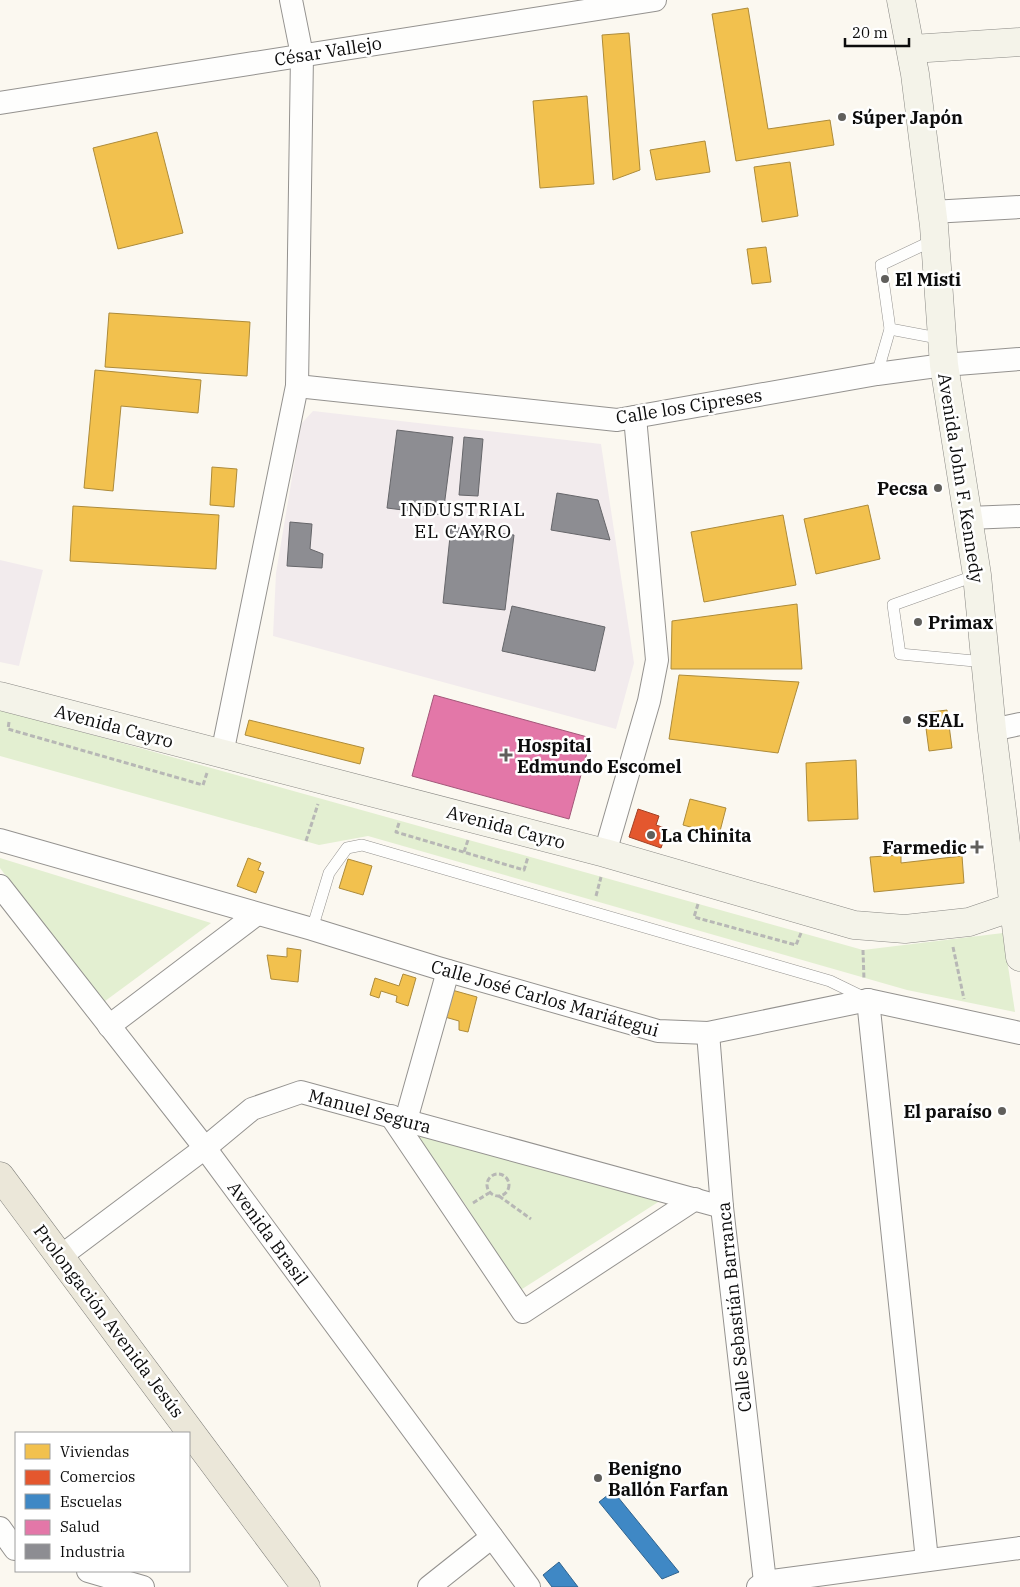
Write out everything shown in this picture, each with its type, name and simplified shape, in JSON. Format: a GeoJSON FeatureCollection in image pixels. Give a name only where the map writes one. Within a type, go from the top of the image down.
{"type":"FeatureCollection","features":[{"type":"Feature","properties":{"kind":"main road","name":"Avenida John F. Kennedy"},"geometry":{"type":"LineString","coordinates":[[901,0],[912,49],[935,239],[944,352],[977,576],[992,730],[1016,906],[1020,957]]}},
{"type":"Feature","properties":{"kind":"main road"},"geometry":{"type":"LineString","coordinates":[[912,49],[1020,42]]}},
{"type":"Feature","properties":{"kind":"main road","name":"Avenida Cayro"},"geometry":{"type":"LineString","coordinates":[[0,696],[222,754],[603,865],[854,925],[905,930],[969,922],[1016,906]]}},
{"type":"Feature","properties":{"kind":"main road","name":"Prolongación Avenida Jesús"},"geometry":{"type":"LineString","coordinates":[[0,1176],[306,1587]]}},
{"type":"Feature","properties":{"kind":"street"},"geometry":{"type":"LineString","coordinates":[[222,754],[297,386],[302,55],[291,0]]}},
{"type":"Feature","properties":{"kind":"street","name":"César Vallejo"},"geometry":{"type":"LineString","coordinates":[[0,103],[655,0]]}},
{"type":"Feature","properties":{"kind":"street"},"geometry":{"type":"LineString","coordinates":[[932,212],[1020,207]]}},
{"type":"Feature","properties":{"kind":"street","name":"Calle los Cipreses"},"geometry":{"type":"LineString","coordinates":[[297,386],[617,420],[877,374],[944,352],[1020,359]]}},
{"type":"Feature","properties":{"kind":"street"},"geometry":{"type":"LineString","coordinates":[[603,865],[648,701],[657,660],[635,417]]}},
{"type":"Feature","properties":{"kind":"street"},"geometry":{"type":"LineString","coordinates":[[968,518],[1020,516]]}},
{"type":"Feature","properties":{"kind":"street"},"geometry":{"type":"LineString","coordinates":[[992,730],[1020,724]]}},
{"type":"Feature","properties":{"kind":"street","name":"Calle José Carlos Mariátegui"},"geometry":{"type":"LineString","coordinates":[[0,840],[312,929],[448,971],[658,1031],[708,1032],[868,1000]]}},
{"type":"Feature","properties":{"kind":"street","name":"Avenida Brasil"},"geometry":{"type":"LineString","coordinates":[[0,886],[205,1148],[529,1587]]}},
{"type":"Feature","properties":{"kind":"street"},"geometry":{"type":"LineString","coordinates":[[109,1026],[257,914]]}},
{"type":"Feature","properties":{"kind":"street"},"geometry":{"type":"LineString","coordinates":[[448,971],[399,1118],[523,1312],[695,1199]]}},
{"type":"Feature","properties":{"kind":"street"},"geometry":{"type":"LineString","coordinates":[[927,1560],[868,1000],[1020,1033]]}},
{"type":"Feature","properties":{"kind":"street","name":"Calle Sebastián Barranca"},"geometry":{"type":"LineString","coordinates":[[708,1032],[722,1207],[761,1584]]}},
{"type":"Feature","properties":{"kind":"street","name":"Manuel Segura"},"geometry":{"type":"LineString","coordinates":[[61,1256],[205,1148],[252,1109],[301,1092],[722,1207]]}},
{"type":"Feature","properties":{"kind":"street"},"geometry":{"type":"LineString","coordinates":[[0,1528],[10,1548]]}},
{"type":"Feature","properties":{"kind":"street"},"geometry":{"type":"LineString","coordinates":[[429,1587],[492,1537]]}},
{"type":"Feature","properties":{"kind":"street"},"geometry":{"type":"LineString","coordinates":[[761,1584],[1020,1548]]}},
{"type":"Feature","properties":{"kind":"street"},"geometry":{"type":"LineString","coordinates":[[91,1572],[143,1587]]}},
{"type":"Feature","properties":{"kind":"lane"},"geometry":{"type":"LineString","coordinates":[[877,374],[890,329],[881,265],[935,239]]}},
{"type":"Feature","properties":{"kind":"lane"},"geometry":{"type":"LineString","coordinates":[[890,329],[944,352]]}},
{"type":"Feature","properties":{"kind":"lane"},"geometry":{"type":"LineString","coordinates":[[977,576],[893,605],[900,654],[985,662]]}},
{"type":"Feature","properties":{"kind":"lane"},"geometry":{"type":"LineString","coordinates":[[312,929],[329,873],[347,848],[362,845],[830,981],[868,1000]]}},
{"type":"Feature","properties":{"kind":"path"},"geometry":{"type":"LineString","coordinates":[[8,730],[203,785]]}},
{"type":"Feature","properties":{"kind":"path"},"geometry":{"type":"LineString","coordinates":[[306,841],[316,810]]}},
{"type":"Feature","properties":{"kind":"path"},"geometry":{"type":"LineString","coordinates":[[396,832],[524,870]]}},
{"type":"Feature","properties":{"kind":"path"},"geometry":{"type":"LineString","coordinates":[[464,852],[468,840]]}},
{"type":"Feature","properties":{"kind":"path"},"geometry":{"type":"LineString","coordinates":[[598,887],[603,865]]}},
{"type":"Feature","properties":{"kind":"path"},"geometry":{"type":"LineString","coordinates":[[694,917],[796,944]]}},
{"type":"Feature","properties":{"kind":"path"},"geometry":{"type":"LineString","coordinates":[[951,939],[965,1002]]}},
{"type":"Feature","properties":{"kind":"path"},"geometry":{"type":"LineString","coordinates":[[863,950],[863,978],[868,1000]]}},
{"type":"Feature","properties":{"kind":"path"},"geometry":{"type":"LineString","coordinates":[[489,1193],[486,1185],[488,1178],[494,1174],[502,1174],[508,1179],[509,1187],[506,1193],[499,1196]]}},
{"type":"Feature","properties":{"kind":"path"},"geometry":{"type":"LineString","coordinates":[[489,1193],[499,1196],[531,1219]]}},
{"type":"Feature","properties":{"kind":"path"},"geometry":{"type":"LineString","coordinates":[[467,1208],[489,1193]]}},
{"type":"Feature","properties":{"kind":"shaded area"},"geometry":{"type":"Polygon","coordinates":[[[313,411],[601,444],[634,663],[616,729],[273,636],[276,573],[301,424],[313,411]]]}},
{"type":"Feature","properties":{"kind":"shaded area"},"geometry":{"type":"Polygon","coordinates":[[[0,560],[43,570],[19,666],[0,662],[0,560]]]}},
{"type":"Feature","properties":{"kind":"green space"},"geometry":{"type":"Polygon","coordinates":[[[0,709],[863,950],[1003,933],[1015,1012],[907,990],[368,836],[319,845],[0,756],[0,709]]]}},
{"type":"Feature","properties":{"kind":"green space"},"geometry":{"type":"Polygon","coordinates":[[[0,858],[211,923],[101,1004],[0,868],[0,858]]]}},
{"type":"Feature","properties":{"kind":"green space"},"geometry":{"type":"Polygon","coordinates":[[[415,1132],[666,1197],[519,1291],[467,1207],[415,1132]]]}},
{"type":"Feature","properties":{"kind":"building: Viviendas"},"geometry":{"type":"Polygon","coordinates":[[[748,8],[768,129],[830,120],[834,145],[736,161],[712,14],[748,8]]]}},
{"type":"Feature","properties":{"kind":"building: Viviendas"},"geometry":{"type":"Polygon","coordinates":[[[629,33],[640,170],[613,180],[602,35],[629,33]]]}},
{"type":"Feature","properties":{"kind":"building: Viviendas"},"geometry":{"type":"Polygon","coordinates":[[[587,96],[594,184],[540,188],[533,101],[587,96]]]}},
{"type":"Feature","properties":{"kind":"building: Viviendas"},"geometry":{"type":"Polygon","coordinates":[[[157,132],[183,233],[118,249],[93,148],[157,132]]]}},
{"type":"Feature","properties":{"kind":"building: Viviendas"},"geometry":{"type":"Polygon","coordinates":[[[705,141],[710,172],[656,180],[650,150],[705,141]]]}},
{"type":"Feature","properties":{"kind":"building: Viviendas"},"geometry":{"type":"Polygon","coordinates":[[[790,162],[798,216],[762,222],[754,167],[790,162]]]}},
{"type":"Feature","properties":{"kind":"building: Viviendas"},"geometry":{"type":"Polygon","coordinates":[[[766,247],[771,282],[752,284],[747,249],[766,247]]]}},
{"type":"Feature","properties":{"kind":"building: Viviendas"},"geometry":{"type":"Polygon","coordinates":[[[109,313],[250,322],[247,376],[105,367],[109,313]]]}},
{"type":"Feature","properties":{"kind":"building: Viviendas"},"geometry":{"type":"Polygon","coordinates":[[[95,370],[201,380],[198,413],[121,406],[113,491],[84,488],[95,370]]]}},
{"type":"Feature","properties":{"kind":"building: Viviendas"},"geometry":{"type":"Polygon","coordinates":[[[212,467],[237,469],[234,507],[210,505],[212,467]]]}},
{"type":"Feature","properties":{"kind":"building: Viviendas"},"geometry":{"type":"Polygon","coordinates":[[[868,505],[880,559],[816,574],[804,519],[868,505]]]}},
{"type":"Feature","properties":{"kind":"building: Viviendas"},"geometry":{"type":"Polygon","coordinates":[[[73,506],[219,515],[216,569],[70,561],[73,506]]]}},
{"type":"Feature","properties":{"kind":"building: Viviendas"},"geometry":{"type":"Polygon","coordinates":[[[783,515],[796,585],[704,602],[691,532],[783,515]]]}},
{"type":"Feature","properties":{"kind":"building: Viviendas"},"geometry":{"type":"Polygon","coordinates":[[[797,604],[802,669],[671,669],[672,621],[797,604]]]}},
{"type":"Feature","properties":{"kind":"building: Viviendas"},"geometry":{"type":"Polygon","coordinates":[[[679,675],[799,682],[778,753],[669,739],[679,675]]]}},
{"type":"Feature","properties":{"kind":"building: Viviendas"},"geometry":{"type":"Polygon","coordinates":[[[947,710],[952,748],[929,751],[924,713],[947,710]]]}},
{"type":"Feature","properties":{"kind":"building: Viviendas"},"geometry":{"type":"Polygon","coordinates":[[[249,720],[364,748],[360,764],[245,735],[249,720]]]}},
{"type":"Feature","properties":{"kind":"building: Viviendas"},"geometry":{"type":"Polygon","coordinates":[[[856,760],[858,819],[808,821],[806,763],[856,760]]]}},
{"type":"Feature","properties":{"kind":"building: Viviendas"},"geometry":{"type":"Polygon","coordinates":[[[690,799],[726,808],[719,835],[683,825],[690,799]]]}},
{"type":"Feature","properties":{"kind":"building: Viviendas"},"geometry":{"type":"Polygon","coordinates":[[[901,855],[901,863],[962,856],[964,883],[874,892],[870,857],[901,855]]]}},
{"type":"Feature","properties":{"kind":"building: Viviendas"},"geometry":{"type":"Polygon","coordinates":[[[248,858],[261,863],[258,870],[264,872],[256,893],[237,886],[248,858]]]}},
{"type":"Feature","properties":{"kind":"building: Viviendas"},"geometry":{"type":"Polygon","coordinates":[[[348,859],[372,866],[363,895],[339,888],[348,859]]]}},
{"type":"Feature","properties":{"kind":"building: Viviendas"},"geometry":{"type":"Polygon","coordinates":[[[287,948],[301,950],[298,982],[271,979],[267,955],[287,957],[287,948]]]}},
{"type":"Feature","properties":{"kind":"building: Viviendas"},"geometry":{"type":"Polygon","coordinates":[[[403,974],[416,978],[408,1006],[396,1002],[397,996],[381,991],[379,998],[370,995],[375,978],[399,986],[403,974]]]}},
{"type":"Feature","properties":{"kind":"building: Viviendas"},"geometry":{"type":"Polygon","coordinates":[[[452,990],[477,997],[468,1032],[459,1030],[459,1021],[445,1017],[452,990]]]}},
{"type":"Feature","properties":{"kind":"building: Comercios"},"geometry":{"type":"Polygon","coordinates":[[[638,809],[659,816],[656,825],[668,829],[661,848],[629,837],[638,809]]]}},
{"type":"Feature","properties":{"kind":"building: Escuelas"},"geometry":{"type":"Polygon","coordinates":[[[613,1491],[679,1572],[662,1579],[599,1502],[613,1491]]]}},
{"type":"Feature","properties":{"kind":"building: Escuelas"},"geometry":{"type":"Polygon","coordinates":[[[559,1562],[578,1587],[552,1587],[543,1575],[559,1562]]]}},
{"type":"Feature","properties":{"kind":"building: Salud","name":"Hospital Edmundo Escomel"},"geometry":{"type":"Polygon","coordinates":[[[434,695],[591,738],[569,819],[412,776],[434,695]]]}},
{"type":"Feature","properties":{"kind":"building: Industria"},"geometry":{"type":"Polygon","coordinates":[[[397,430],[453,437],[443,515],[387,508],[397,430]]]}},
{"type":"Feature","properties":{"kind":"building: Industria"},"geometry":{"type":"Polygon","coordinates":[[[464,437],[483,439],[478,496],[459,495],[464,437]]]}},
{"type":"Feature","properties":{"kind":"building: Industria"},"geometry":{"type":"Polygon","coordinates":[[[557,493],[598,500],[610,540],[551,530],[557,493]]]}},
{"type":"Feature","properties":{"kind":"building: Industria"},"geometry":{"type":"Polygon","coordinates":[[[290,522],[312,524],[310,549],[323,554],[322,568],[287,566],[290,522]]]}},
{"type":"Feature","properties":{"kind":"building: Industria"},"geometry":{"type":"Polygon","coordinates":[[[451,527],[514,535],[505,610],[443,603],[451,527]]]}},
{"type":"Feature","properties":{"kind":"building: Industria"},"geometry":{"type":"Polygon","coordinates":[[[512,606],[605,627],[595,671],[502,651],[512,606]]]}},
{"type":"Feature","properties":{"kind":"place","name":"Súper Japón"},"geometry":{"type":"Point","coordinates":[842,117]}},
{"type":"Feature","properties":{"kind":"place","name":"El Misti"},"geometry":{"type":"Point","coordinates":[885,279]}},
{"type":"Feature","properties":{"kind":"place","name":"Pecsa"},"geometry":{"type":"Point","coordinates":[938,488]}},
{"type":"Feature","properties":{"kind":"place","name":"Primax"},"geometry":{"type":"Point","coordinates":[918,622]}},
{"type":"Feature","properties":{"kind":"place","name":"SEAL"},"geometry":{"type":"Point","coordinates":[907,720]}},
{"type":"Feature","properties":{"kind":"place","name":"Hospital Edmundo Escomel"},"geometry":{"type":"Point","coordinates":[506,755]}},
{"type":"Feature","properties":{"kind":"place","name":"La Chinita"},"geometry":{"type":"Point","coordinates":[651,835]}},
{"type":"Feature","properties":{"kind":"place","name":"Farmedic"},"geometry":{"type":"Point","coordinates":[977,847]}},
{"type":"Feature","properties":{"kind":"place","name":"El paraíso"},"geometry":{"type":"Point","coordinates":[1002,1111]}},
{"type":"Feature","properties":{"kind":"place","name":"Benigno Ballón Farfan"},"geometry":{"type":"Point","coordinates":[598,1478]}},
{"type":"Feature","properties":{"kind":"district","name":"INDUSTRIAL EL CAYRO"},"geometry":{"type":"Point","coordinates":[463,520]}}]}
